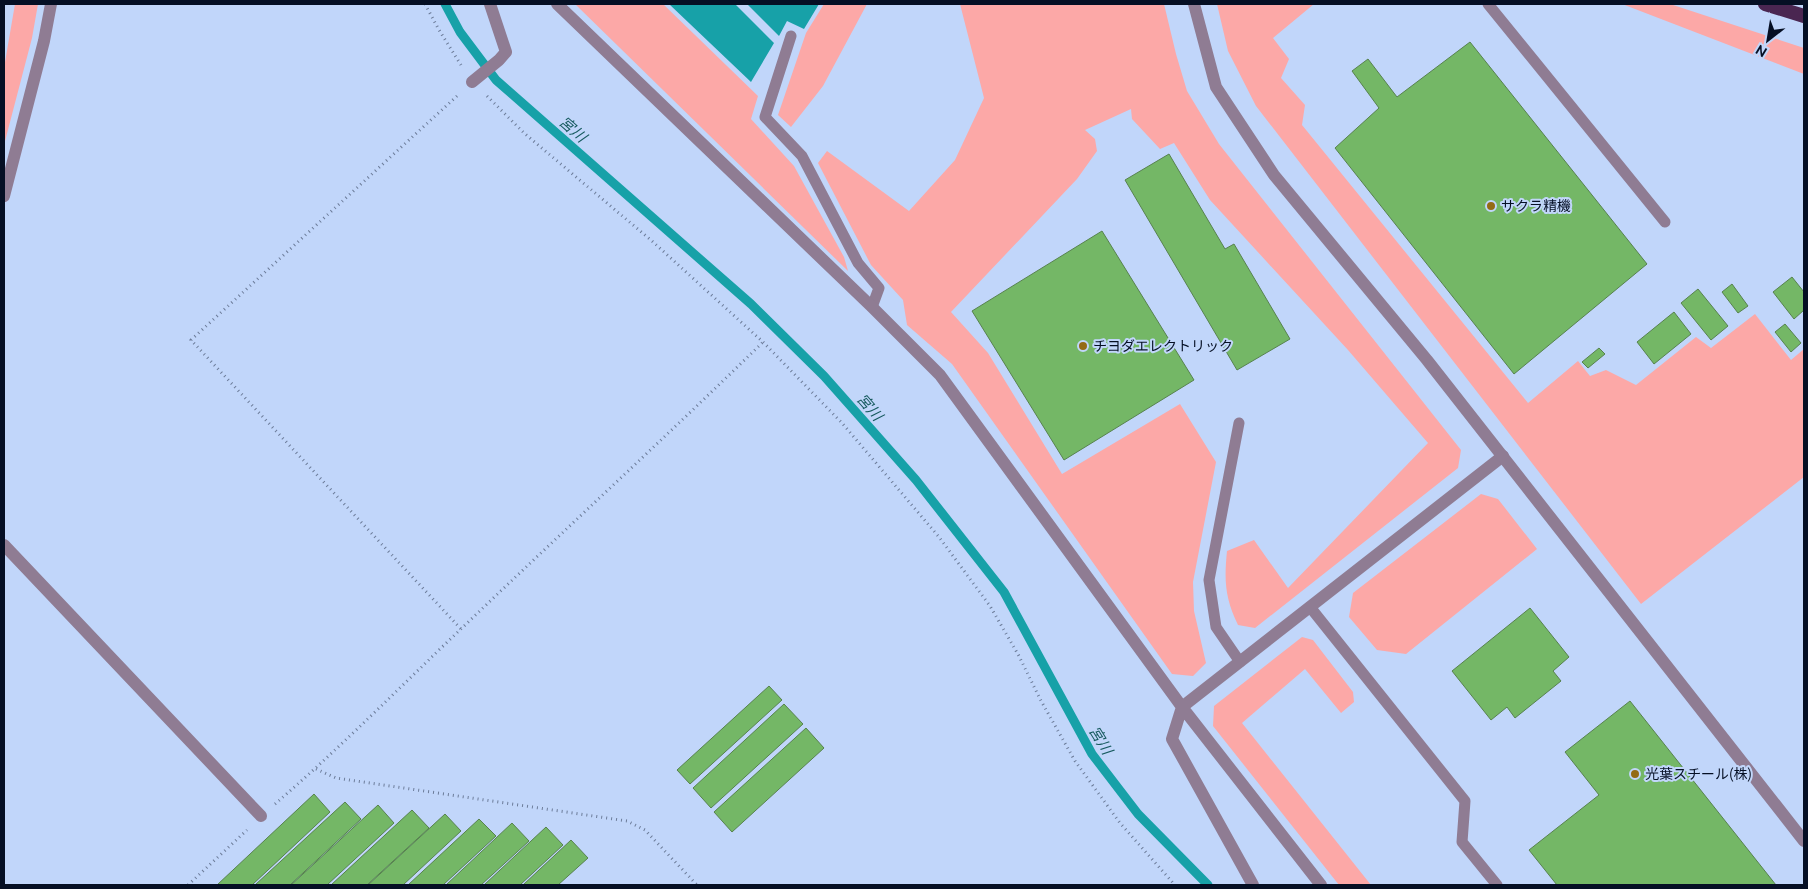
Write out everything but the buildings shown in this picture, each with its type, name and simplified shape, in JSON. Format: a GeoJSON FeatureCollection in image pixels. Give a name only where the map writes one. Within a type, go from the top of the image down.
{"type":"FeatureCollection","features":[{"type":"Feature","properties":{"kind":"highway"},"geometry":{"type":"LineString","coordinates":[[1766,4],[1804,16]]}},
{"type":"Feature","properties":{"kind":"street"},"geometry":{"type":"LineString","coordinates":[[4,196],[44,41],[51,4]]}},
{"type":"Feature","properties":{"kind":"street"},"geometry":{"type":"LineString","coordinates":[[472,82],[506,52],[490,4]]}},
{"type":"Feature","properties":{"kind":"street"},"geometry":{"type":"LineString","coordinates":[[557,4],[872,307],[940,375],[1182,707],[1321,885]]}},
{"type":"Feature","properties":{"kind":"street"},"geometry":{"type":"LineString","coordinates":[[1194,4],[1216,87],[1274,175],[1427,360],[1804,841]]}},
{"type":"Feature","properties":{"kind":"street"},"geometry":{"type":"LineString","coordinates":[[1253,885],[1172,739],[1182,707],[1503,456]]}},
{"type":"Feature","properties":{"kind":"street"},"geometry":{"type":"LineString","coordinates":[[4,545],[261,816]]}},
{"type":"Feature","properties":{"kind":"lane"},"geometry":{"type":"LineString","coordinates":[[1488,4],[1665,222]]}},
{"type":"Feature","properties":{"kind":"lane"},"geometry":{"type":"LineString","coordinates":[[791,36],[765,117],[802,156],[858,263],[879,288],[872,307]]}},
{"type":"Feature","properties":{"kind":"lane"},"geometry":{"type":"LineString","coordinates":[[1239,423],[1209,580],[1216,627],[1240,662]]}},
{"type":"Feature","properties":{"kind":"lane"},"geometry":{"type":"LineString","coordinates":[[1310,607],[1465,801],[1462,842],[1497,885]]}},
{"type":"Feature","properties":{"kind":"path"},"geometry":{"type":"LineString","coordinates":[[425,4],[472,82],[524,133],[652,242],[763,342],[842,423],[939,537],[990,606],[1019,656],[1074,761],[1120,823],[1175,885]]}},
{"type":"Feature","properties":{"kind":"path"},"geometry":{"type":"LineString","coordinates":[[461,629],[191,340],[472,82]]}},
{"type":"Feature","properties":{"kind":"path"},"geometry":{"type":"LineString","coordinates":[[188,885],[261,816],[316,769],[763,342]]}},
{"type":"Feature","properties":{"kind":"path"},"geometry":{"type":"LineString","coordinates":[[316,769],[336,778],[627,821],[646,830],[697,885]]}},
{"type":"Feature","properties":{"kind":"shaded area"},"geometry":{"type":"Polygon","coordinates":[[[15,4],[38,4],[32,38],[4,145],[4,68],[15,4]]]}},
{"type":"Feature","properties":{"kind":"shaded area"},"geometry":{"type":"Polygon","coordinates":[[[575,4],[663,4],[758,96],[751,119],[794,166],[844,257],[848,271],[575,4]]]}},
{"type":"Feature","properties":{"kind":"shaded area"},"geometry":{"type":"Polygon","coordinates":[[[669,4],[735,4],[774,43],[751,82],[669,4]]]}},
{"type":"Feature","properties":{"kind":"shaded area"},"geometry":{"type":"Polygon","coordinates":[[[747,4],[819,4],[804,29],[787,21],[779,36],[747,4]]]}},
{"type":"Feature","properties":{"kind":"shaded area"},"geometry":{"type":"Polygon","coordinates":[[[824,4],[867,4],[823,86],[791,127],[778,115],[806,33],[824,4]]]}},
{"type":"Feature","properties":{"kind":"shaded area"},"geometry":{"type":"Polygon","coordinates":[[[960,4],[1164,4],[1187,91],[1219,144],[1461,450],[1458,468],[1255,628],[1238,625],[1230,606],[1226,589],[1227,551],[1254,540],[1288,588],[1428,443],[1348,350],[1210,200],[1174,143],[1160,149],[1132,119],[1131,109],[1085,130],[1095,139],[1097,151],[1077,179],[951,312],[988,353],[1062,474],[1180,404],[1216,462],[1193,582],[1194,611],[1206,663],[1193,676],[1172,674],[952,364],[907,325],[903,300],[871,265],[818,163],[827,151],[909,211],[955,160],[984,98],[960,4]]]}},
{"type":"Feature","properties":{"kind":"shaded area"},"geometry":{"type":"Polygon","coordinates":[[[1217,4],[1314,4],[1273,38],[1289,59],[1281,78],[1305,105],[1302,125],[1528,403],[1578,361],[1590,376],[1606,370],[1636,385],[1696,337],[1711,348],[1755,314],[1791,360],[1804,349],[1804,477],[1641,604],[1256,106],[1228,51],[1217,4]]]}},
{"type":"Feature","properties":{"kind":"shaded area"},"geometry":{"type":"Polygon","coordinates":[[[1622,4],[1670,4],[1804,48],[1804,74],[1622,4]]]}},
{"type":"Feature","properties":{"kind":"shaded area"},"geometry":{"type":"Polygon","coordinates":[[[1481,494],[1498,499],[1537,549],[1406,654],[1377,650],[1349,617],[1353,593],[1481,494]]]}},
{"type":"Feature","properties":{"kind":"shaded area"},"geometry":{"type":"Polygon","coordinates":[[[1302,637],[1313,640],[1353,692],[1354,702],[1341,713],[1305,669],[1242,723],[1371,885],[1339,885],[1213,726],[1214,706],[1302,637]]]}},
{"type":"Feature","properties":{"kind":"waterway","name":"宮川"},"geometry":{"type":"LineString","coordinates":[[445,4],[460,32],[496,80],[751,304],[824,376],[916,480],[1004,592],[1092,754],[1138,814],[1208,885]]}},
{"type":"Feature","properties":{"kind":"place","name":"サクラ精機"},"geometry":{"type":"Point","coordinates":[1491,206]}},
{"type":"Feature","properties":{"kind":"place","name":"チヨダエレクトリック"},"geometry":{"type":"Point","coordinates":[1083,346]}},
{"type":"Feature","properties":{"kind":"place","name":"光葉スチール(株)"},"geometry":{"type":"Point","coordinates":[1635,774]}}]}
